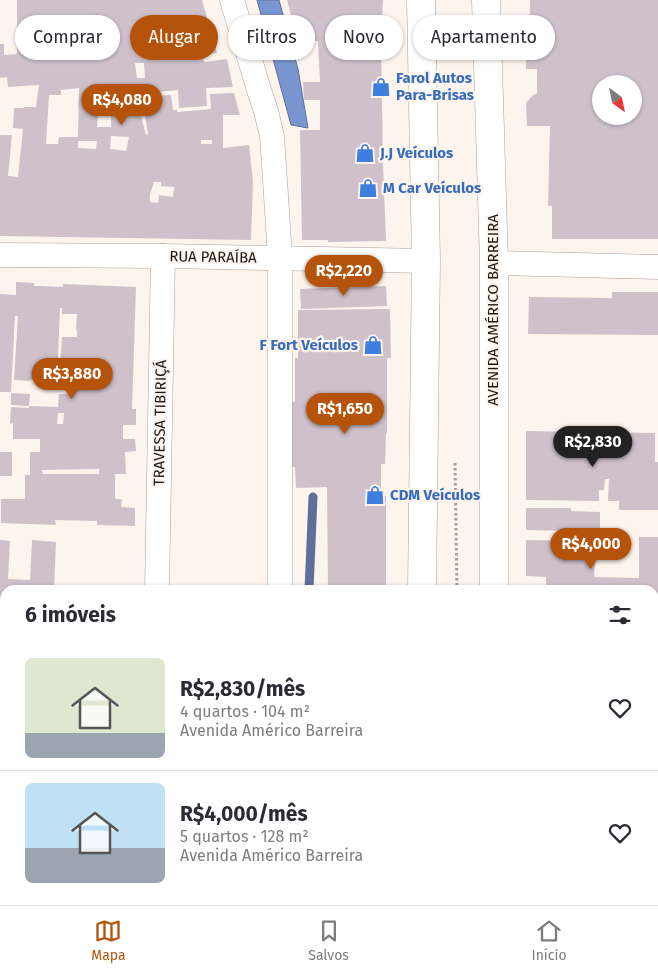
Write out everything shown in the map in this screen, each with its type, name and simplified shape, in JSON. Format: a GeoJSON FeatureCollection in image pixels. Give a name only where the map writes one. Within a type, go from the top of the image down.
{"type":"FeatureCollection","features":[{"type":"Feature","properties":{"kind":"main road"},"geometry":{"type":"LineString","coordinates":[[421,0],[426,261],[422,585]]}},
{"type":"Feature","properties":{"kind":"main road","name":"AVENIDA AMÉRICO BARREIRA"},"geometry":{"type":"LineString","coordinates":[[486,0],[494,263],[494,585]]}},
{"type":"Feature","properties":{"kind":"street"},"geometry":{"type":"LineString","coordinates":[[232,0],[272,136],[280,258],[280,585]]}},
{"type":"Feature","properties":{"kind":"street","name":"RUA PARAÍBA"},"geometry":{"type":"LineString","coordinates":[[0,256],[163,256],[426,261]]}},
{"type":"Feature","properties":{"kind":"street","name":"TRAVESSA TIBIRIÇÁ"},"geometry":{"type":"LineString","coordinates":[[157,585],[163,256]]}},
{"type":"Feature","properties":{"kind":"street"},"geometry":{"type":"LineString","coordinates":[[494,263],[658,267]]}},
{"type":"Feature","properties":{"kind":"water"},"geometry":{"type":"Polygon","coordinates":[[[257,0],[279,0],[283,15],[261,15],[257,0]]]}},
{"type":"Feature","properties":{"kind":"water"},"geometry":{"type":"Polygon","coordinates":[[[273,60],[296,60],[298,69],[308,128],[291,125],[273,60]]]}},
{"type":"Feature","properties":{"kind":"building"},"geometry":{"type":"Polygon","coordinates":[[[17,0],[202,0],[206,15],[130,15],[130,60],[204,60],[204,62],[227,59],[233,87],[206,88],[207,106],[179,108],[178,90],[118,96],[118,98],[98,98],[97,101],[136,97],[146,135],[148,134],[142,97],[171,95],[173,110],[177,110],[177,112],[211,109],[210,94],[234,93],[240,115],[223,115],[223,148],[249,145],[253,181],[251,240],[0,236],[0,135],[12,135],[8,176],[18,177],[23,129],[13,128],[14,108],[36,107],[39,85],[8,87],[7,77],[0,78],[0,44],[4,44],[4,55],[15,54],[15,60],[120,60],[120,15],[17,15],[17,0]],[[135,63],[137,78],[145,78],[144,63],[135,63]],[[79,88],[61,90],[61,95],[49,95],[46,144],[58,144],[59,137],[78,137],[79,88]],[[98,115],[97,127],[111,127],[111,115],[98,115]],[[111,136],[110,149],[126,151],[129,137],[111,136]],[[201,140],[201,144],[212,144],[212,140],[201,140]],[[78,141],[78,148],[96,149],[97,141],[78,141]],[[154,182],[150,194],[150,202],[158,203],[159,195],[173,197],[174,187],[161,186],[161,182],[154,182]]]}},
{"type":"Feature","properties":{"kind":"building"},"geometry":{"type":"Polygon","coordinates":[[[287,0],[383,0],[382,15],[325,15],[325,60],[381,60],[386,241],[328,242],[328,240],[302,240],[300,130],[320,130],[320,100],[304,100],[303,82],[320,82],[318,41],[315,41],[315,15],[291,15],[287,0]]]}},
{"type":"Feature","properties":{"kind":"building"},"geometry":{"type":"Polygon","coordinates":[[[530,0],[658,0],[658,239],[552,239],[552,206],[548,206],[550,126],[527,126],[526,103],[537,93],[537,69],[526,69],[526,60],[555,60],[555,15],[530,15],[530,0]]]}},
{"type":"Feature","properties":{"kind":"building"},"geometry":{"type":"Polygon","coordinates":[[[16,282],[34,283],[34,286],[63,287],[63,284],[136,287],[132,409],[136,409],[136,425],[123,425],[123,439],[135,439],[136,451],[125,452],[126,474],[115,474],[115,499],[122,499],[121,507],[135,508],[135,526],[97,525],[97,521],[55,520],[56,525],[1,523],[1,499],[25,499],[25,475],[30,475],[30,452],[40,452],[40,439],[13,439],[13,423],[10,424],[11,407],[58,407],[59,394],[72,394],[72,377],[65,377],[66,365],[60,365],[62,337],[77,337],[77,314],[62,314],[62,308],[60,308],[57,381],[14,380],[18,316],[15,316],[11,392],[0,392],[0,294],[16,295],[16,282]],[[58,413],[57,424],[63,424],[64,413],[58,413]],[[99,469],[42,470],[43,474],[99,474],[99,469]]]}},
{"type":"Feature","properties":{"kind":"building"},"geometry":{"type":"Polygon","coordinates":[[[386,286],[387,306],[301,309],[300,289],[386,286]]]}},
{"type":"Feature","properties":{"kind":"building"},"geometry":{"type":"Polygon","coordinates":[[[612,292],[658,292],[658,335],[528,334],[529,297],[612,298],[612,292]]]}},
{"type":"Feature","properties":{"kind":"building"},"geometry":{"type":"Polygon","coordinates":[[[390,309],[391,358],[387,358],[387,433],[385,464],[381,464],[381,496],[386,496],[386,585],[328,585],[327,487],[296,488],[295,467],[292,467],[291,402],[295,402],[295,358],[298,358],[298,310],[390,309]]]}},
{"type":"Feature","properties":{"kind":"building"},"geometry":{"type":"Polygon","coordinates":[[[11,393],[30,394],[29,406],[11,405],[11,393]]]}},
{"type":"Feature","properties":{"kind":"building"},"geometry":{"type":"Polygon","coordinates":[[[526,431],[655,433],[655,462],[658,462],[658,510],[619,510],[619,501],[608,501],[609,479],[605,479],[604,490],[599,490],[599,501],[526,500],[526,431]]]}},
{"type":"Feature","properties":{"kind":"building"},"geometry":{"type":"Polygon","coordinates":[[[0,452],[12,452],[12,476],[0,476],[0,452]]]}},
{"type":"Feature","properties":{"kind":"building"},"geometry":{"type":"Polygon","coordinates":[[[526,508],[571,508],[571,511],[600,512],[600,529],[571,529],[571,531],[526,530],[526,508]]]}},
{"type":"Feature","properties":{"kind":"building"},"geometry":{"type":"Polygon","coordinates":[[[639,537],[658,537],[658,585],[546,585],[546,577],[526,576],[526,540],[583,541],[582,556],[595,557],[594,577],[639,578],[639,537]]]}},
{"type":"Feature","properties":{"kind":"building"},"geometry":{"type":"Polygon","coordinates":[[[0,540],[10,541],[8,579],[30,580],[32,540],[56,542],[54,585],[0,585],[0,540]]]}},
{"type":"Feature","properties":{"kind":"waterway"},"geometry":{"type":"LineString","coordinates":[[309,585],[313,497]]}},
{"type":"Feature","properties":{"kind":"place","name":"Farol Autos Para-Brisas"},"geometry":{"type":"Point","coordinates":[381,87]}},
{"type":"Feature","properties":{"kind":"place","name":"J.J Veículos"},"geometry":{"type":"Point","coordinates":[365,153]}},
{"type":"Feature","properties":{"kind":"place","name":"M Car Veículos"},"geometry":{"type":"Point","coordinates":[368,188]}},
{"type":"Feature","properties":{"kind":"place","name":"F Fort Veículos"},"geometry":{"type":"Point","coordinates":[373,345]}},
{"type":"Feature","properties":{"kind":"place","name":"CDM Veículos"},"geometry":{"type":"Point","coordinates":[375,495]}}]}
